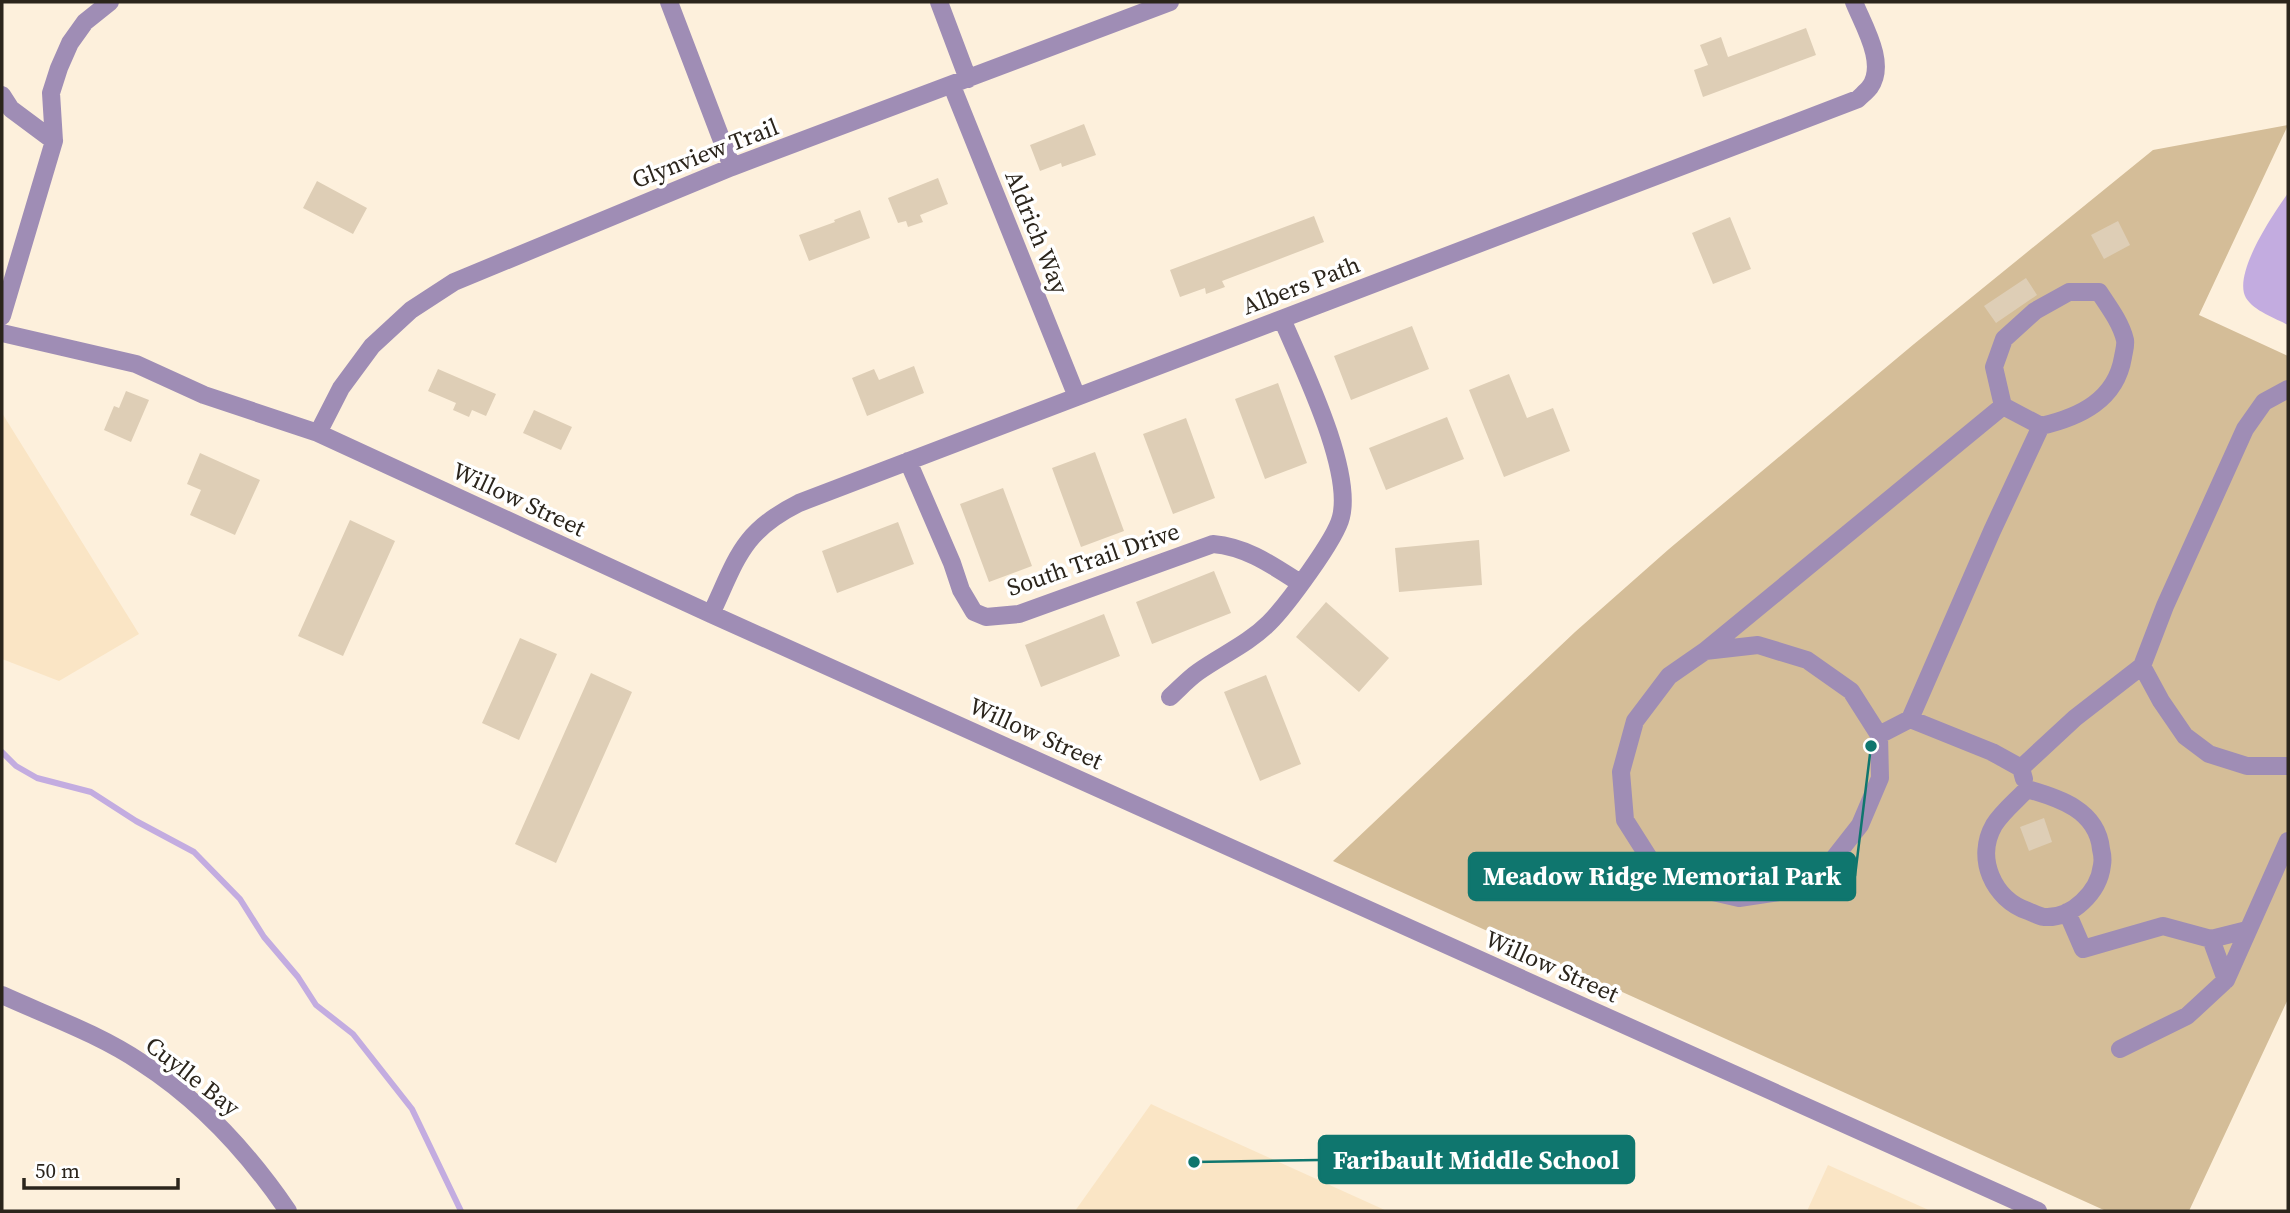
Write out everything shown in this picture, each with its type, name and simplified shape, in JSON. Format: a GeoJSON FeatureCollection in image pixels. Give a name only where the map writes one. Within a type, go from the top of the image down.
{"type":"FeatureCollection","features":[{"type":"Feature","properties":{"kind":"street"},"geometry":{"type":"LineString","coordinates":[[2,316],[54,141],[51,93],[59,68],[69,43],[85,22],[110,2]]}},
{"type":"Feature","properties":{"kind":"street"},"geometry":{"type":"LineString","coordinates":[[669,2],[733,167]]}},
{"type":"Feature","properties":{"kind":"street","name":"Aldrich Way"},"geometry":{"type":"LineString","coordinates":[[939,2],[960,82],[1077,397]]}},
{"type":"Feature","properties":{"kind":"street","name":"Glynview Trail"},"geometry":{"type":"LineString","coordinates":[[318,433],[341,388],[372,346],[411,310],[454,282],[733,167],[1170,2]]}},
{"type":"Feature","properties":{"kind":"street","name":"Albers Path"},"geometry":{"type":"LineString","coordinates":[[711,614],[742,548],[758,528],[799,503],[1858,99],[1871,86],[1876,70],[1874,55],[1854,2]]}},
{"type":"Feature","properties":{"kind":"street"},"geometry":{"type":"LineString","coordinates":[[2,95],[11,109],[54,141]]}},
{"type":"Feature","properties":{"kind":"street"},"geometry":{"type":"LineString","coordinates":[[2069,292],[2099,292],[2114,315],[2125,342],[2121,370],[2104,398],[2066,420],[2041,426],[2003,406],[1994,367],[2004,339],[2035,311],[2069,292]]}},
{"type":"Feature","properties":{"kind":"street"},"geometry":{"type":"LineString","coordinates":[[1170,697],[1197,673],[1240,648],[1270,622],[1335,534],[1341,517],[1343,484],[1324,418],[1282,319]]}},
{"type":"Feature","properties":{"kind":"street","name":"Willow Street"},"geometry":{"type":"LineString","coordinates":[[2,333],[136,365],[204,395],[318,433],[711,614],[2038,1211]]}},
{"type":"Feature","properties":{"kind":"street"},"geometry":{"type":"LineString","coordinates":[[2021,768],[2075,718],[2142,666],[2165,606],[2245,429],[2264,402],[2288,389]]}},
{"type":"Feature","properties":{"kind":"street"},"geometry":{"type":"LineString","coordinates":[[1704,651],[1758,645],[1807,660],[1850,691],[1879,735],[1880,778],[1860,825],[1831,862],[1793,890],[1739,898],[1691,887],[1651,861],[1625,820],[1621,772],[1635,721],[1669,676],[1704,651],[2003,406]]}},
{"type":"Feature","properties":{"kind":"street"},"geometry":{"type":"LineString","coordinates":[[1879,735],[1910,719],[2041,426]]}},
{"type":"Feature","properties":{"kind":"street","name":"South Trail Drive"},"geometry":{"type":"LineString","coordinates":[[908,461],[961,590],[974,612],[986,617],[1019,614],[1213,544],[1245,550],[1300,583]]}},
{"type":"Feature","properties":{"kind":"street"},"geometry":{"type":"LineString","coordinates":[[2142,666],[2161,701],[2185,736],[2209,754],[2247,766],[2288,766]]}},
{"type":"Feature","properties":{"kind":"street"},"geometry":{"type":"LineString","coordinates":[[1910,719],[1992,752],[2021,768],[2027,789]]}},
{"type":"Feature","properties":{"kind":"street"},"geometry":{"type":"LineString","coordinates":[[2027,789],[2054,797],[2077,808],[2093,825],[2101,844],[2102,865],[2096,884],[2084,901],[2067,912],[2044,917],[2019,908],[2000,894],[1989,873],[1986,849],[1994,825],[2027,789]]}},
{"type":"Feature","properties":{"kind":"street"},"geometry":{"type":"LineString","coordinates":[[2120,1049],[2187,1016],[2226,980],[2288,841]]}},
{"type":"Feature","properties":{"kind":"street"},"geometry":{"type":"LineString","coordinates":[[2067,912],[2083,949],[2163,926],[2211,939],[2247,930]]}},
{"type":"Feature","properties":{"kind":"street"},"geometry":{"type":"LineString","coordinates":[[2211,939],[2226,980]]}},
{"type":"Feature","properties":{"kind":"street","name":"Cuylle Bay"},"geometry":{"type":"LineString","coordinates":[[2,995],[141,1062],[169,1083],[229,1136],[266,1179],[288,1211]]}},
{"type":"Feature","properties":{"kind":"shaded area"},"geometry":{"type":"Polygon","coordinates":[[[2288,125],[2199,315],[2288,356],[2288,999],[2189,1211],[2106,1211],[1333,861],[1575,632],[1669,549],[1914,344],[2153,150],[2288,125]]]}},
{"type":"Feature","properties":{"kind":"shaded area"},"geometry":{"type":"Polygon","coordinates":[[[2288,193],[2288,325],[2254,307],[2246,298],[2243,287],[2256,244],[2288,193]]]}},
{"type":"Feature","properties":{"kind":"shaded area"},"geometry":{"type":"Polygon","coordinates":[[[2,413],[139,634],[59,681],[2,659],[2,413]]]}},
{"type":"Feature","properties":{"kind":"shaded area"},"geometry":{"type":"Polygon","coordinates":[[[1151,1104],[1168,1112],[1387,1211],[1075,1211],[1151,1104]]]}},
{"type":"Feature","properties":{"kind":"shaded area"},"geometry":{"type":"Polygon","coordinates":[[[1828,1165],[1931,1211],[1807,1211],[1828,1165]]]}},
{"type":"Feature","properties":{"kind":"building"},"geometry":{"type":"Polygon","coordinates":[[[1806,28],[1816,55],[1703,97],[1694,70],[1708,65],[1700,45],[1721,37],[1728,57],[1806,28]]]}},
{"type":"Feature","properties":{"kind":"building"},"geometry":{"type":"Polygon","coordinates":[[[1084,124],[1096,155],[1062,167],[1061,163],[1040,171],[1030,145],[1084,124]]]}},
{"type":"Feature","properties":{"kind":"building"},"geometry":{"type":"Polygon","coordinates":[[[938,178],[948,204],[920,215],[923,222],[908,227],[906,221],[898,223],[888,198],[938,178]]]}},
{"type":"Feature","properties":{"kind":"building"},"geometry":{"type":"Polygon","coordinates":[[[317,181],[367,208],[353,234],[303,208],[317,181]]]}},
{"type":"Feature","properties":{"kind":"building"},"geometry":{"type":"Polygon","coordinates":[[[860,210],[870,238],[809,261],[799,235],[860,210]]]}},
{"type":"Feature","properties":{"kind":"building"},"geometry":{"type":"Polygon","coordinates":[[[1314,216],[1324,242],[1222,281],[1225,287],[1206,294],[1205,288],[1180,297],[1170,270],[1314,216]]]}},
{"type":"Feature","properties":{"kind":"building"},"geometry":{"type":"Polygon","coordinates":[[[1730,217],[1751,269],[1713,284],[1692,233],[1730,217]]]}},
{"type":"Feature","properties":{"kind":"building"},"geometry":{"type":"Polygon","coordinates":[[[2118,221],[2130,245],[2104,259],[2091,235],[2118,221]]]}},
{"type":"Feature","properties":{"kind":"building"},"geometry":{"type":"Polygon","coordinates":[[[2026,278],[2037,295],[1996,323],[1984,306],[2026,278]]]}},
{"type":"Feature","properties":{"kind":"building"},"geometry":{"type":"Polygon","coordinates":[[[1412,326],[1429,369],[1351,400],[1334,356],[1412,326]]]}},
{"type":"Feature","properties":{"kind":"building"},"geometry":{"type":"Polygon","coordinates":[[[914,366],[924,393],[867,416],[852,378],[874,369],[879,380],[914,366]]]}},
{"type":"Feature","properties":{"kind":"building"},"geometry":{"type":"Polygon","coordinates":[[[438,369],[496,394],[486,416],[472,410],[469,417],[453,410],[456,403],[428,391],[438,369]]]}},
{"type":"Feature","properties":{"kind":"building"},"geometry":{"type":"Polygon","coordinates":[[[1509,374],[1527,418],[1553,408],[1570,451],[1504,477],[1469,390],[1509,374]]]}},
{"type":"Feature","properties":{"kind":"building"},"geometry":{"type":"Polygon","coordinates":[[[1278,383],[1307,463],[1265,479],[1235,399],[1278,383]]]}},
{"type":"Feature","properties":{"kind":"building"},"geometry":{"type":"Polygon","coordinates":[[[126,391],[149,400],[131,442],[104,430],[114,406],[119,408],[126,391]]]}},
{"type":"Feature","properties":{"kind":"building"},"geometry":{"type":"Polygon","coordinates":[[[534,410],[572,427],[561,450],[523,433],[534,410]]]}},
{"type":"Feature","properties":{"kind":"building"},"geometry":{"type":"Polygon","coordinates":[[[1447,417],[1464,459],[1386,490],[1369,448],[1447,417]]]}},
{"type":"Feature","properties":{"kind":"building"},"geometry":{"type":"Polygon","coordinates":[[[1186,418],[1215,498],[1173,514],[1143,434],[1186,418]]]}},
{"type":"Feature","properties":{"kind":"building"},"geometry":{"type":"Polygon","coordinates":[[[1095,452],[1124,531],[1081,547],[1052,468],[1095,452]]]}},
{"type":"Feature","properties":{"kind":"building"},"geometry":{"type":"Polygon","coordinates":[[[200,453],[260,480],[235,535],[190,515],[201,490],[187,484],[200,453]]]}},
{"type":"Feature","properties":{"kind":"building"},"geometry":{"type":"Polygon","coordinates":[[[1003,488],[1032,566],[989,582],[960,504],[1003,488]]]}},
{"type":"Feature","properties":{"kind":"building"},"geometry":{"type":"Polygon","coordinates":[[[350,520],[395,541],[343,656],[298,636],[350,520]]]}},
{"type":"Feature","properties":{"kind":"building"},"geometry":{"type":"Polygon","coordinates":[[[898,522],[914,564],[837,593],[822,551],[898,522]]]}},
{"type":"Feature","properties":{"kind":"building"},"geometry":{"type":"Polygon","coordinates":[[[1479,540],[1482,585],[1399,592],[1395,548],[1479,540]]]}},
{"type":"Feature","properties":{"kind":"building"},"geometry":{"type":"Polygon","coordinates":[[[1214,571],[1231,613],[1152,644],[1136,602],[1214,571]]]}},
{"type":"Feature","properties":{"kind":"building"},"geometry":{"type":"Polygon","coordinates":[[[1326,602],[1389,658],[1359,692],[1296,637],[1326,602]]]}},
{"type":"Feature","properties":{"kind":"building"},"geometry":{"type":"Polygon","coordinates":[[[1104,614],[1120,656],[1041,687],[1025,645],[1104,614]]]}},
{"type":"Feature","properties":{"kind":"building"},"geometry":{"type":"Polygon","coordinates":[[[520,638],[557,654],[519,740],[482,723],[520,638]]]}},
{"type":"Feature","properties":{"kind":"building"},"geometry":{"type":"Polygon","coordinates":[[[591,673],[632,692],[556,863],[515,844],[591,673]]]}},
{"type":"Feature","properties":{"kind":"building"},"geometry":{"type":"Polygon","coordinates":[[[1266,675],[1301,764],[1260,781],[1224,692],[1266,675]]]}},
{"type":"Feature","properties":{"kind":"building"},"geometry":{"type":"Polygon","coordinates":[[[2044,818],[2052,842],[2029,851],[2020,827],[2044,818]]]}},
{"type":"Feature","properties":{"kind":"waterway"},"geometry":{"type":"LineString","coordinates":[[2,752],[16,766],[37,778],[91,792],[136,821],[194,852],[240,899],[264,937],[298,977],[316,1005],[353,1034],[412,1109],[461,1211]]}},
{"type":"Feature","properties":{"kind":"place","name":"Meadow Ridge Memorial Park"},"geometry":{"type":"Point","coordinates":[1871,746]}},
{"type":"Feature","properties":{"kind":"place","name":"Faribault Middle School"},"geometry":{"type":"Point","coordinates":[1194,1162]}}]}
